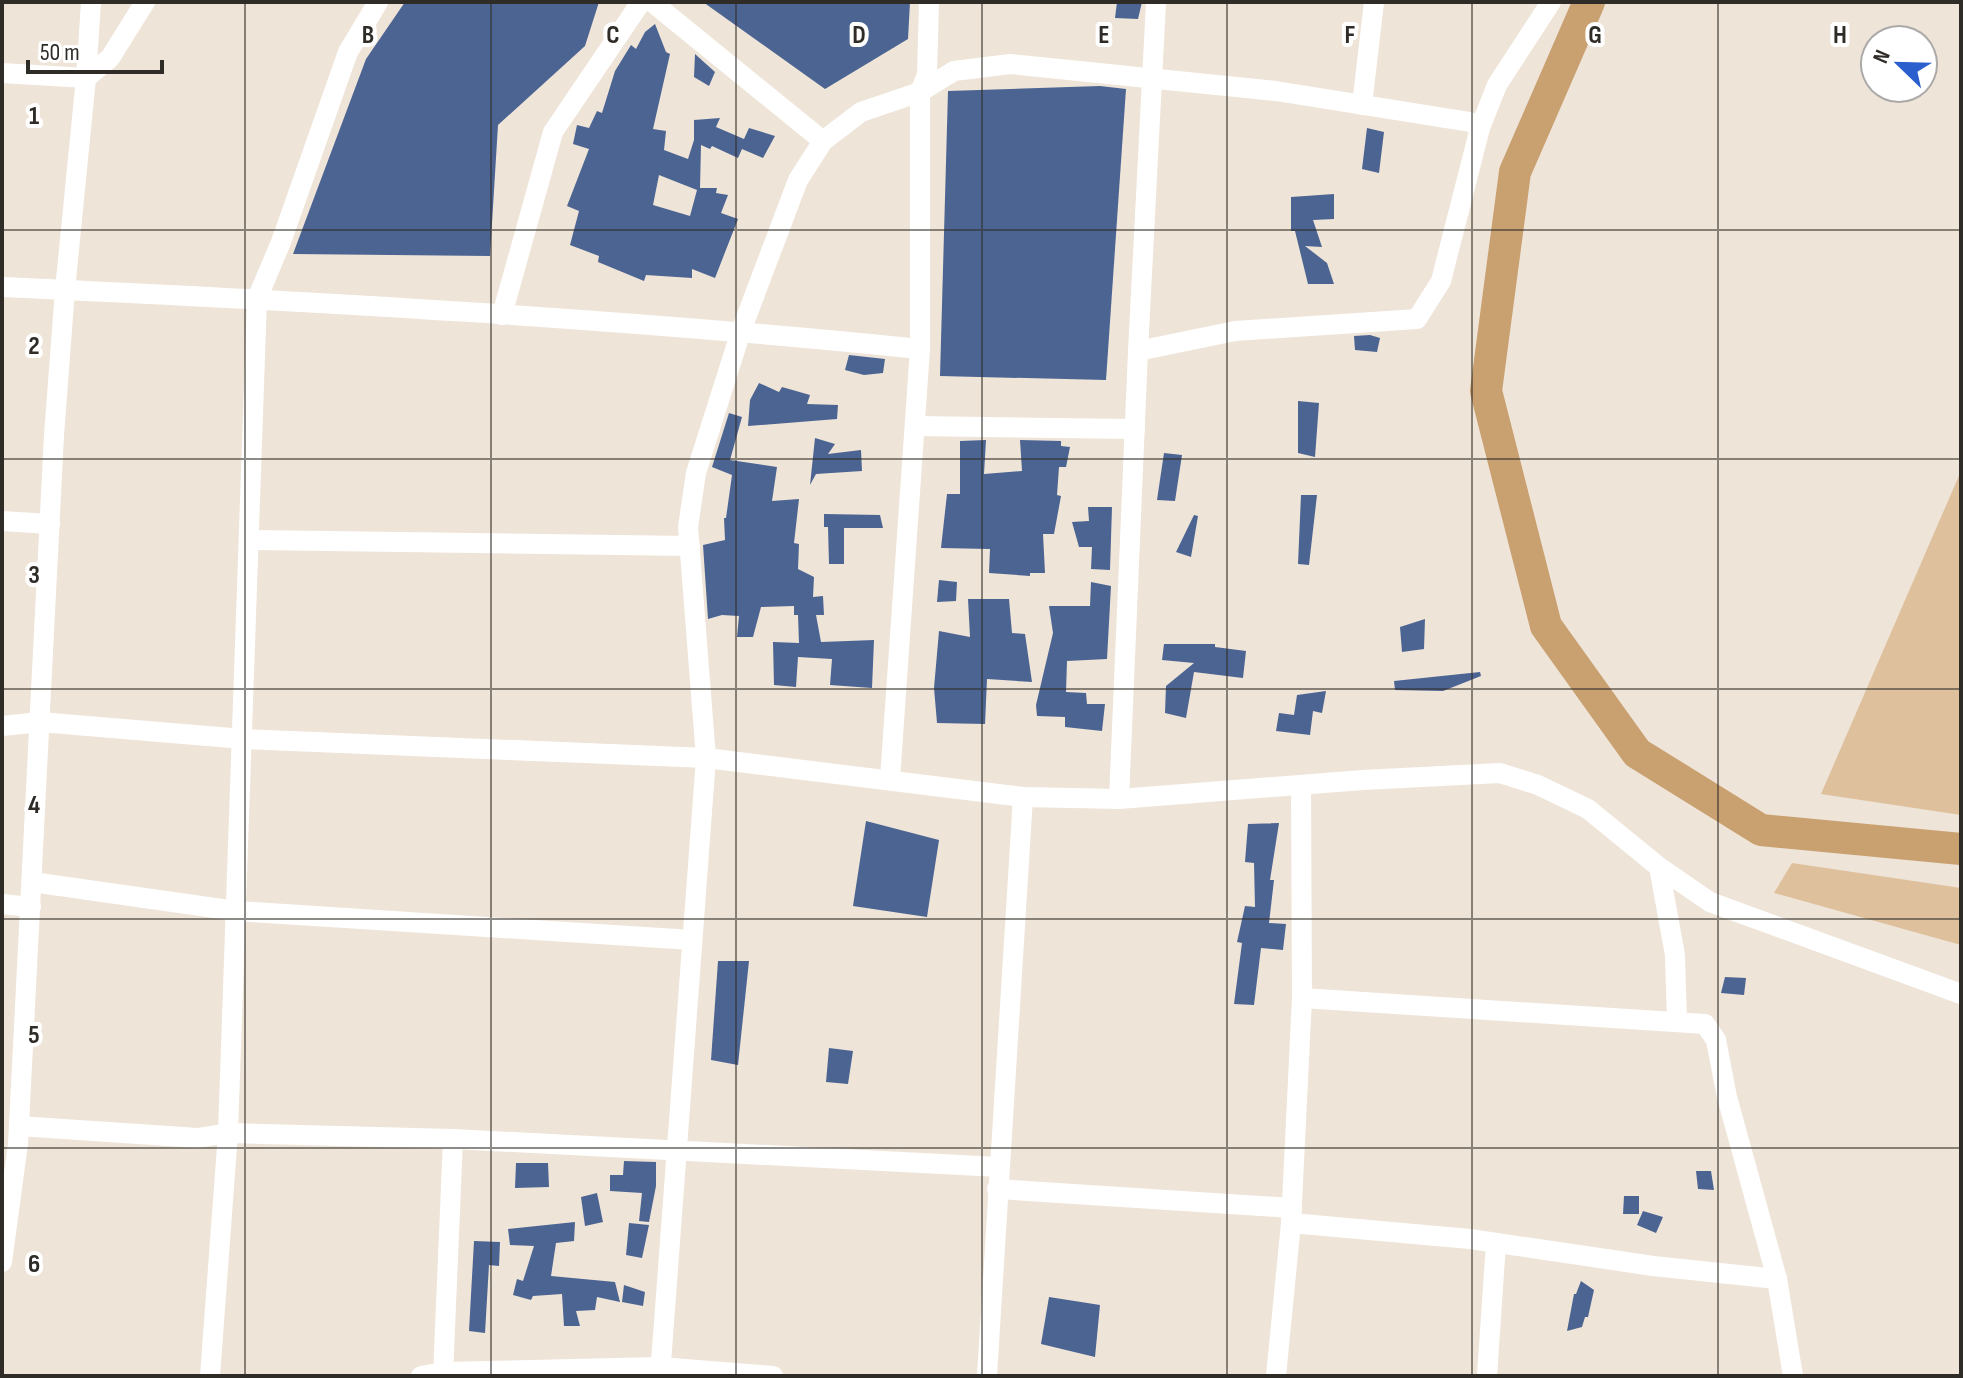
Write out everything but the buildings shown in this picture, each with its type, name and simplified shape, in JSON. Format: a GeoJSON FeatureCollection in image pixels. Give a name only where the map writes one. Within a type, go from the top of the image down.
{"type":"FeatureCollection","features":[{"type":"Feature","properties":{"kind":"street"},"geometry":{"type":"LineString","coordinates":[[2,1262],[31,907],[65,290],[91,2]]}},
{"type":"Feature","properties":{"kind":"street"},"geometry":{"type":"LineString","coordinates":[[2,73],[86,78],[110,58],[145,2]]}},
{"type":"Feature","properties":{"kind":"street"},"geometry":{"type":"LineString","coordinates":[[210,1376],[228,1133],[257,299],[281,242],[348,52],[378,2]]}},
{"type":"Feature","properties":{"kind":"street"},"geometry":{"type":"LineString","coordinates":[[502,315],[553,132],[641,2]]}},
{"type":"Feature","properties":{"kind":"street"},"geometry":{"type":"LineString","coordinates":[[652,2],[823,141]]}},
{"type":"Feature","properties":{"kind":"street"},"geometry":{"type":"LineString","coordinates":[[890,779],[920,349],[920,92],[927,74],[929,2]]}},
{"type":"Feature","properties":{"kind":"street"},"geometry":{"type":"LineString","coordinates":[[1119,799],[1156,2]]}},
{"type":"Feature","properties":{"kind":"street"},"geometry":{"type":"LineString","coordinates":[[1362,105],[1374,2]]}},
{"type":"Feature","properties":{"kind":"street"},"geometry":{"type":"LineString","coordinates":[[1138,351],[1235,331],[1417,319],[1441,281],[1480,128],[1497,85],[1551,2]]}},
{"type":"Feature","properties":{"kind":"street"},"geometry":{"type":"LineString","coordinates":[[660,1372],[706,758],[688,527],[696,473],[741,331],[798,180],[823,141],[861,112],[920,92],[954,71],[1010,64],[1276,91],[1470,122],[1480,128]]}},
{"type":"Feature","properties":{"kind":"street"},"geometry":{"type":"LineString","coordinates":[[2,287],[257,299],[741,331],[920,349]]}},
{"type":"Feature","properties":{"kind":"street"},"geometry":{"type":"LineString","coordinates":[[915,426],[1135,429]]}},
{"type":"Feature","properties":{"kind":"street"},"geometry":{"type":"LineString","coordinates":[[2,521],[50,524]]}},
{"type":"Feature","properties":{"kind":"street"},"geometry":{"type":"LineString","coordinates":[[249,540],[690,546]]}},
{"type":"Feature","properties":{"kind":"street"},"geometry":{"type":"LineString","coordinates":[[2,726],[40,722],[243,739],[706,758],[1023,797],[1119,799],[1500,773],[1538,785],[1588,809],[1659,867],[1710,902],[1961,994]]}},
{"type":"Feature","properties":{"kind":"street"},"geometry":{"type":"LineString","coordinates":[[1276,1376],[1292,1216],[1302,998],[1301,785]]}},
{"type":"Feature","properties":{"kind":"street"},"geometry":{"type":"LineString","coordinates":[[987,1376],[1023,797]]}},
{"type":"Feature","properties":{"kind":"street"},"geometry":{"type":"LineString","coordinates":[[1659,867],[1675,955],[1677,1022]]}},
{"type":"Feature","properties":{"kind":"street"},"geometry":{"type":"LineString","coordinates":[[32,882],[236,911],[692,940]]}},
{"type":"Feature","properties":{"kind":"street"},"geometry":{"type":"LineString","coordinates":[[2,904],[31,907]]}},
{"type":"Feature","properties":{"kind":"street"},"geometry":{"type":"LineString","coordinates":[[1302,998],[1705,1024],[1716,1040],[1727,1097],[1777,1279],[1793,1376]]}},
{"type":"Feature","properties":{"kind":"street"},"geometry":{"type":"LineString","coordinates":[[13,1138],[198,1138],[228,1133],[453,1139],[999,1167]]}},
{"type":"Feature","properties":{"kind":"street"},"geometry":{"type":"LineString","coordinates":[[443,1374],[453,1139]]}},
{"type":"Feature","properties":{"kind":"street"},"geometry":{"type":"LineString","coordinates":[[997,1189],[1292,1216],[1653,1266],[1777,1279]]}},
{"type":"Feature","properties":{"kind":"street"},"geometry":{"type":"LineString","coordinates":[[1487,1376],[1496,1243]]}},
{"type":"Feature","properties":{"kind":"street"},"geometry":{"type":"LineString","coordinates":[[421,1376],[660,1372],[773,1376]]}},
{"type":"Feature","properties":{"kind":"shaded area"},"geometry":{"type":"Polygon","coordinates":[[[1961,471],[1961,815],[1821,794],[1961,471]]]}},
{"type":"Feature","properties":{"kind":"shaded area"},"geometry":{"type":"Polygon","coordinates":[[[1792,863],[1961,888],[1961,945],[1774,893],[1792,863]]]}},
{"type":"Feature","properties":{"kind":"waterway"},"geometry":{"type":"LineString","coordinates":[[1589,2],[1515,172],[1486,391],[1546,626],[1637,753],[1761,830],[1961,849]]}}]}
